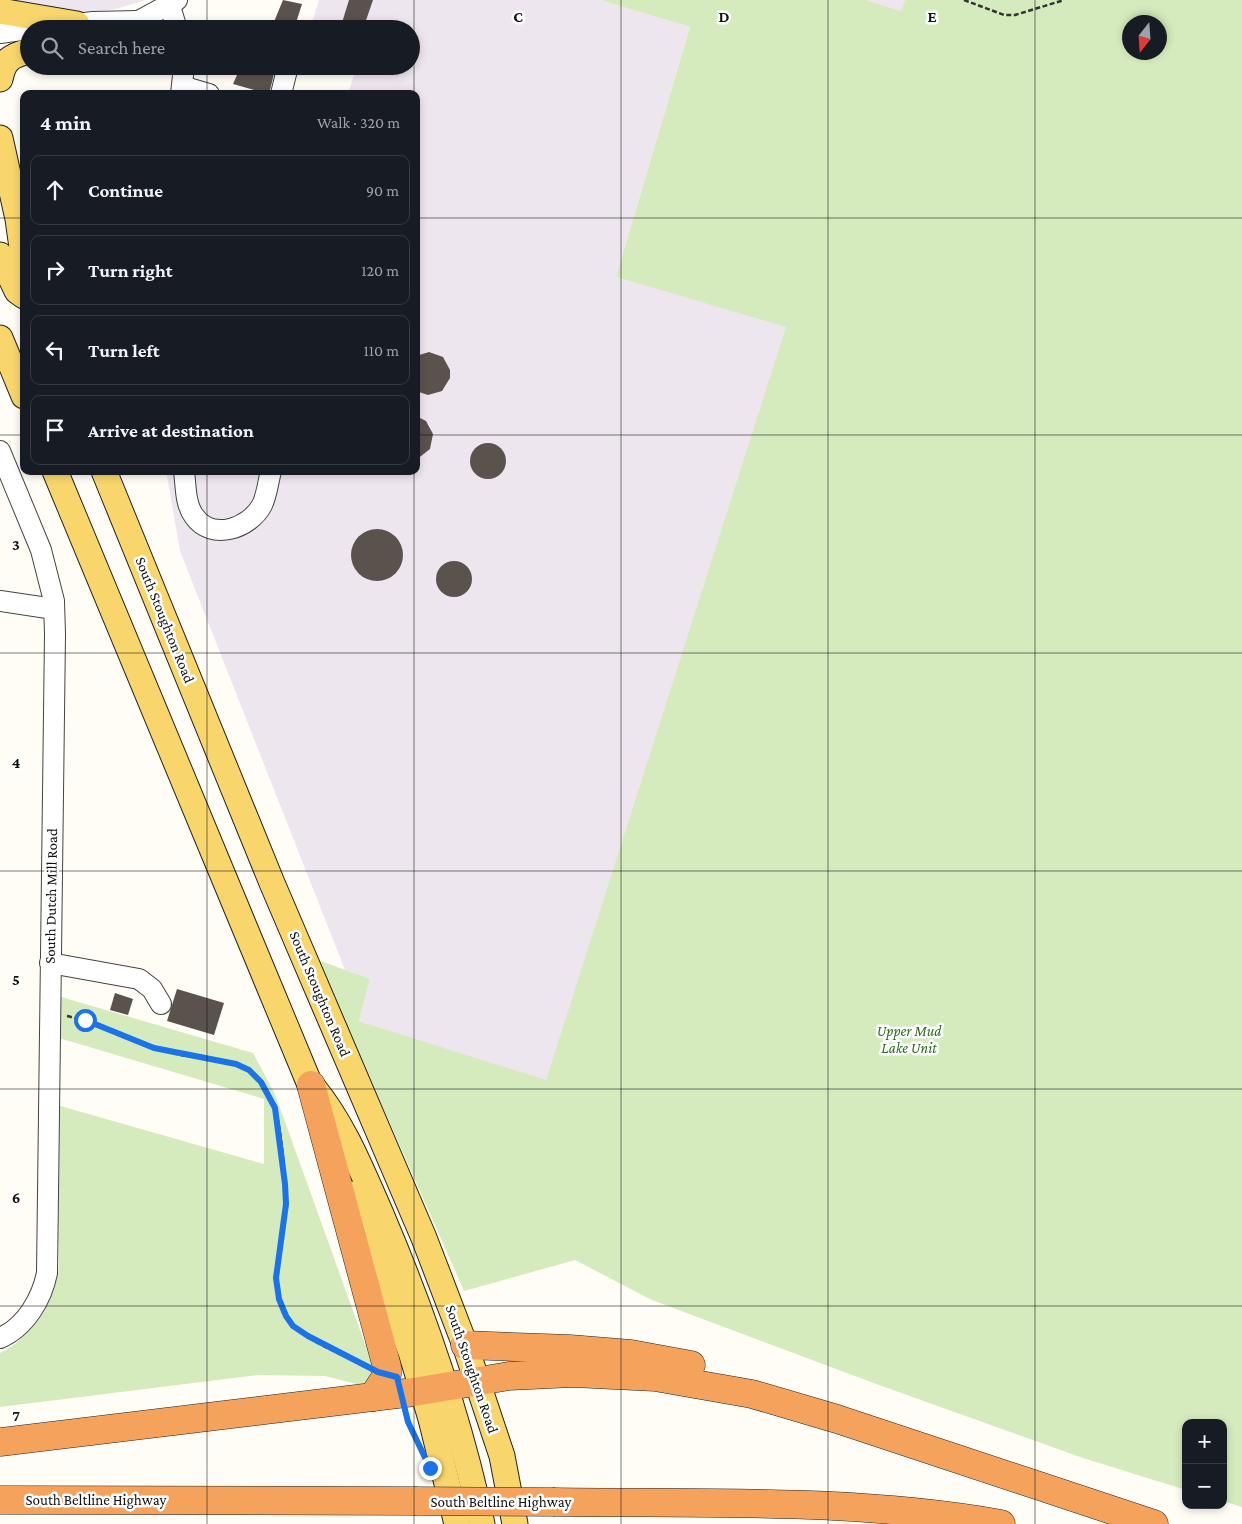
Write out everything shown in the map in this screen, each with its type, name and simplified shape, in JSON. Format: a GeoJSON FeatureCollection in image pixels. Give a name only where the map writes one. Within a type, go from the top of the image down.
{"type":"FeatureCollection","features":[{"type":"Feature","properties":{"kind":"highway"},"geometry":{"type":"LineString","coordinates":[[311,1085],[406,1389]]}},
{"type":"Feature","properties":{"kind":"highway"},"geometry":{"type":"LineString","coordinates":[[465,1345],[570,1348],[671,1360],[763,1384],[837,1419]]}},
{"type":"Feature","properties":{"kind":"highway"},"geometry":{"type":"LineString","coordinates":[[0,1442],[509,1376],[573,1373],[655,1377],[752,1394],[837,1419],[1154,1524]]}},
{"type":"Feature","properties":{"kind":"highway","name":"South Beltline Highway"},"geometry":{"type":"LineString","coordinates":[[0,1500],[414,1501],[804,1505],[904,1511],[1001,1524]]}},
{"type":"Feature","properties":{"kind":"main road"},"geometry":{"type":"LineString","coordinates":[[0,11],[53,20]]}},
{"type":"Feature","properties":{"kind":"main road"},"geometry":{"type":"LineString","coordinates":[[0,79],[2,69],[12,56],[20,53]]}},
{"type":"Feature","properties":{"kind":"main road"},"geometry":{"type":"LineString","coordinates":[[0,138],[20,233]]}},
{"type":"Feature","properties":{"kind":"main road"},"geometry":{"type":"LineString","coordinates":[[0,213],[20,265]]}},
{"type":"Feature","properties":{"kind":"main road"},"geometry":{"type":"LineString","coordinates":[[0,255],[17,292],[20,294]]}},
{"type":"Feature","properties":{"kind":"main road"},"geometry":{"type":"LineString","coordinates":[[0,338],[20,386]]}},
{"type":"Feature","properties":{"kind":"main road"},"geometry":{"type":"LineString","coordinates":[[57,475],[311,1085],[330,1108],[355,1155],[402,1264],[406,1389],[431,1419],[457,1524]]}},
{"type":"Feature","properties":{"kind":"main road","name":"South Stoughton Road"},"geometry":{"type":"LineString","coordinates":[[106,475],[272,883],[424,1238],[478,1381],[502,1456],[515,1524]]}},
{"type":"Feature","properties":{"kind":"main road"},"geometry":{"type":"LineString","coordinates":[[406,1389],[467,1453],[482,1524]]}},
{"type":"Feature","properties":{"kind":"street"},"geometry":{"type":"LineString","coordinates":[[140,20],[172,2],[175,20]]}},
{"type":"Feature","properties":{"kind":"street"},"geometry":{"type":"LineString","coordinates":[[0,33],[20,31]]}},
{"type":"Feature","properties":{"kind":"street"},"geometry":{"type":"LineString","coordinates":[[0,53],[20,51]]}},
{"type":"Feature","properties":{"kind":"street"},"geometry":{"type":"LineString","coordinates":[[282,90],[286,75]]}},
{"type":"Feature","properties":{"kind":"street"},"geometry":{"type":"LineString","coordinates":[[182,82],[200,90]]}},
{"type":"Feature","properties":{"kind":"street","name":"South Dutch Mill Road"},"geometry":{"type":"LineString","coordinates":[[0,451],[40,550],[54,609],[47,1273],[38,1301],[21,1322],[3,1337]]}},
{"type":"Feature","properties":{"kind":"street"},"geometry":{"type":"LineString","coordinates":[[185,475],[188,501],[194,517],[203,524],[216,529],[230,530],[244,525],[254,517],[263,504],[270,475]]}},
{"type":"Feature","properties":{"kind":"street"},"geometry":{"type":"LineString","coordinates":[[0,601],[54,609]]}},
{"type":"Feature","properties":{"kind":"street"},"geometry":{"type":"LineString","coordinates":[[50,963],[139,979],[152,989],[161,1004]]}},
{"type":"Feature","properties":{"kind":"path"},"geometry":{"type":"LineString","coordinates":[[964,0],[1010,15],[1064,0]]}},
{"type":"Feature","properties":{"kind":"path"},"geometry":{"type":"LineString","coordinates":[[50,1012],[85,1020],[154,1048],[236,1064],[249,1070],[261,1082],[275,1108],[285,1184],[286,1204],[276,1278],[279,1299],[293,1326],[406,1389],[408,1422],[418,1443]]}},
{"type":"Feature","properties":{"kind":"shaded area"},"geometry":{"type":"Polygon","coordinates":[[[0,0],[146,0],[116,9],[70,15],[0,0]]]}},
{"type":"Feature","properties":{"kind":"shaded area"},"geometry":{"type":"Polygon","coordinates":[[[319,0],[600,0],[690,27],[616,277],[787,326],[546,1081],[359,1021],[370,979],[345,970],[180,551],[167,475],[420,475],[420,90],[349,90],[354,75],[420,75],[420,20],[313,20],[319,0]]]}},
{"type":"Feature","properties":{"kind":"shaded area"},"geometry":{"type":"Polygon","coordinates":[[[866,0],[905,0],[901,11],[866,0]]]}},
{"type":"Feature","properties":{"kind":"green space","name":"Upper Mud Lake Unit"},"geometry":{"type":"Polygon","coordinates":[[[600,0],[866,0],[901,11],[905,0],[1242,0],[1242,1507],[1227,1502],[1227,1419],[1182,1419],[1182,1489],[1083,1458],[879,1385],[652,1300],[575,1260],[464,1291],[318,960],[370,979],[359,1021],[546,1080],[786,327],[616,277],[690,27],[600,0]]]}},
{"type":"Feature","properties":{"kind":"green space"},"geometry":{"type":"Polygon","coordinates":[[[58,996],[253,1053],[275,1094],[365,1344],[370,1342],[379,1369],[368,1387],[325,1376],[258,1375],[0,1407],[0,1353],[23,1337],[40,1318],[52,1294],[59,1267],[57,1105],[264,1164],[264,1099],[59,1038],[58,996]]]}},
{"type":"Feature","properties":{"kind":"building"},"geometry":{"type":"Polygon","coordinates":[[[283,0],[302,4],[297,20],[275,20],[283,0]]]}},
{"type":"Feature","properties":{"kind":"building"},"geometry":{"type":"Polygon","coordinates":[[[349,0],[373,0],[366,20],[343,20],[349,0]]]}},
{"type":"Feature","properties":{"kind":"building"},"geometry":{"type":"Polygon","coordinates":[[[237,75],[274,75],[270,90],[255,90],[233,84],[237,75]]]}},
{"type":"Feature","properties":{"kind":"building"},"geometry":{"type":"Polygon","coordinates":[[[429,352],[443,357],[450,370],[450,378],[442,391],[428,395],[420,392],[420,355],[429,352]]]}},
{"type":"Feature","properties":{"kind":"building"},"geometry":{"type":"Polygon","coordinates":[[[420,418],[426,421],[433,434],[430,449],[420,457],[420,418]]]}},
{"type":"Feature","properties":{"kind":"building"},"geometry":{"type":"Polygon","coordinates":[[[488,443],[495,444],[501,448],[505,454],[505,468],[501,474],[495,478],[488,479],[481,478],[475,474],[471,468],[470,461],[471,454],[475,448],[481,444],[488,443]]]}},
{"type":"Feature","properties":{"kind":"building"},"geometry":{"type":"Polygon","coordinates":[[[372,529],[382,529],[396,536],[403,550],[403,560],[396,574],[382,581],[372,581],[362,577],[355,570],[351,560],[351,550],[355,540],[362,533],[372,529]]]}},
{"type":"Feature","properties":{"kind":"building"},"geometry":{"type":"Polygon","coordinates":[[[454,561],[461,562],[467,566],[471,572],[471,586],[467,592],[461,596],[454,597],[447,596],[441,592],[437,586],[436,579],[437,572],[441,566],[447,562],[454,561]]]}},
{"type":"Feature","properties":{"kind":"building"},"geometry":{"type":"Polygon","coordinates":[[[177,989],[224,1003],[214,1035],[167,1021],[177,989]]]}},
{"type":"Feature","properties":{"kind":"building"},"geometry":{"type":"Polygon","coordinates":[[[115,993],[133,999],[128,1015],[110,1010],[115,993]]]}},
{"type":"Feature","properties":{"kind":"route"},"geometry":{"type":"LineString","coordinates":[[85,1020],[154,1048],[182,1056],[236,1064],[249,1070],[261,1082],[275,1108],[285,1184],[286,1204],[276,1278],[279,1299],[286,1316],[293,1326],[308,1336],[378,1372],[397,1377],[408,1422],[430,1468]]}}]}
